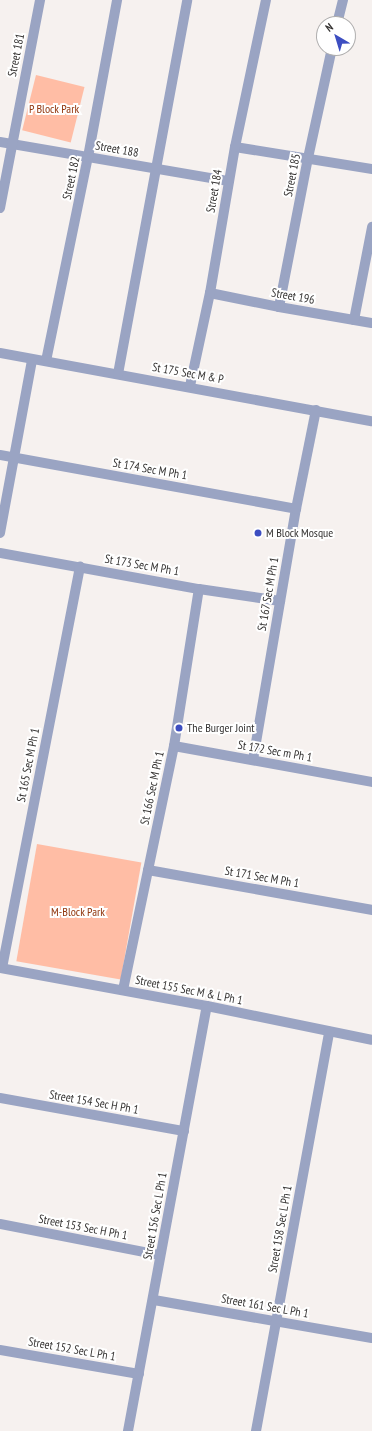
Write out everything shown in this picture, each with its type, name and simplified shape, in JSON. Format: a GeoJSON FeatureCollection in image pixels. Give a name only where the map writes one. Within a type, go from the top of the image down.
{"type":"FeatureCollection","features":[{"type":"Feature","properties":{"kind":"street","name":"Street 181"},"geometry":{"type":"LineString","coordinates":[[0,208],[40,0]]}},
{"type":"Feature","properties":{"kind":"street","name":"Street 182"},"geometry":{"type":"LineString","coordinates":[[46,361],[88,157],[117,0]]}},
{"type":"Feature","properties":{"kind":"street"},"geometry":{"type":"LineString","coordinates":[[118,374],[157,170],[187,0]]}},
{"type":"Feature","properties":{"kind":"street","name":"Street 184"},"geometry":{"type":"LineString","coordinates":[[190,386],[210,293],[235,148],[266,0]]}},
{"type":"Feature","properties":{"kind":"street"},"geometry":{"type":"LineString","coordinates":[[339,16],[342,0]]}},
{"type":"Feature","properties":{"kind":"street","name":"Street 185"},"geometry":{"type":"LineString","coordinates":[[279,307],[308,158],[330,56]]}},
{"type":"Feature","properties":{"kind":"street","name":"Street 188"},"geometry":{"type":"LineString","coordinates":[[0,142],[157,170],[229,181]]}},
{"type":"Feature","properties":{"kind":"street"},"geometry":{"type":"LineString","coordinates":[[235,148],[372,169]]}},
{"type":"Feature","properties":{"kind":"street"},"geometry":{"type":"LineString","coordinates":[[354,320],[372,227]]}},
{"type":"Feature","properties":{"kind":"street","name":"Street 196"},"geometry":{"type":"LineString","coordinates":[[210,293],[279,307],[372,323]]}},
{"type":"Feature","properties":{"kind":"street","name":"St 175 Sec M & P"},"geometry":{"type":"LineString","coordinates":[[0,353],[32,360],[46,361],[190,386],[372,420]]}},
{"type":"Feature","properties":{"kind":"street"},"geometry":{"type":"LineString","coordinates":[[0,533],[32,360]]}},
{"type":"Feature","properties":{"kind":"street","name":"St 167 Sec M Ph 1"},"geometry":{"type":"LineString","coordinates":[[253,760],[296,509],[316,410]]}},
{"type":"Feature","properties":{"kind":"street","name":"St 174 Sec M Ph 1"},"geometry":{"type":"LineString","coordinates":[[0,455],[296,509]]}},
{"type":"Feature","properties":{"kind":"street","name":"St 173 Sec M Ph 1"},"geometry":{"type":"LineString","coordinates":[[0,553],[199,589],[280,601]]}},
{"type":"Feature","properties":{"kind":"street","name":"St 165 Sec M Ph 1"},"geometry":{"type":"LineString","coordinates":[[1,968],[80,567]]}},
{"type":"Feature","properties":{"kind":"street","name":"St 166 Sec M Ph 1"},"geometry":{"type":"LineString","coordinates":[[123,990],[174,746],[199,589]]}},
{"type":"Feature","properties":{"kind":"street","name":"St 172 Sec m Ph 1"},"geometry":{"type":"LineString","coordinates":[[174,746],[372,782]]}},
{"type":"Feature","properties":{"kind":"street","name":"St 171 Sec M Ph 1"},"geometry":{"type":"LineString","coordinates":[[148,870],[372,910]]}},
{"type":"Feature","properties":{"kind":"street","name":"Street 155 Sec M & L Ph 1"},"geometry":{"type":"LineString","coordinates":[[1,968],[207,1006],[372,1040]]}},
{"type":"Feature","properties":{"kind":"street","name":"Street 156 Sec L Ph 1"},"geometry":{"type":"LineString","coordinates":[[128,1431],[154,1300],[160,1255],[207,1006]]}},
{"type":"Feature","properties":{"kind":"street","name":"Street 158 Sec L Ph 1"},"geometry":{"type":"LineString","coordinates":[[256,1431],[329,1032]]}},
{"type":"Feature","properties":{"kind":"street","name":"Street 154 Sec H Ph 1"},"geometry":{"type":"LineString","coordinates":[[0,1098],[184,1132]]}},
{"type":"Feature","properties":{"kind":"street","name":"Street 153 Sec H Ph 1"},"geometry":{"type":"LineString","coordinates":[[0,1224],[160,1255]]}},
{"type":"Feature","properties":{"kind":"street","name":"Street 161 Sec L Ph 1"},"geometry":{"type":"LineString","coordinates":[[154,1300],[372,1338]]}},
{"type":"Feature","properties":{"kind":"street","name":"Street 152 Sec L Ph 1"},"geometry":{"type":"LineString","coordinates":[[0,1350],[139,1374]]}},
{"type":"Feature","properties":{"kind":"green space","name":"P Block Park"},"geometry":{"type":"Polygon","coordinates":[[[36,75],[85,87],[71,142],[22,130],[36,75]]]}},
{"type":"Feature","properties":{"kind":"green space","name":"M-Block Park"},"geometry":{"type":"Polygon","coordinates":[[[37,844],[141,862],[121,980],[16,961],[37,844]]]}},
{"type":"Feature","properties":{"kind":"place","name":"M Block Mosque"},"geometry":{"type":"Point","coordinates":[258,533]}},
{"type":"Feature","properties":{"kind":"place","name":"The Burger Joint"},"geometry":{"type":"Point","coordinates":[179,728]}}]}
